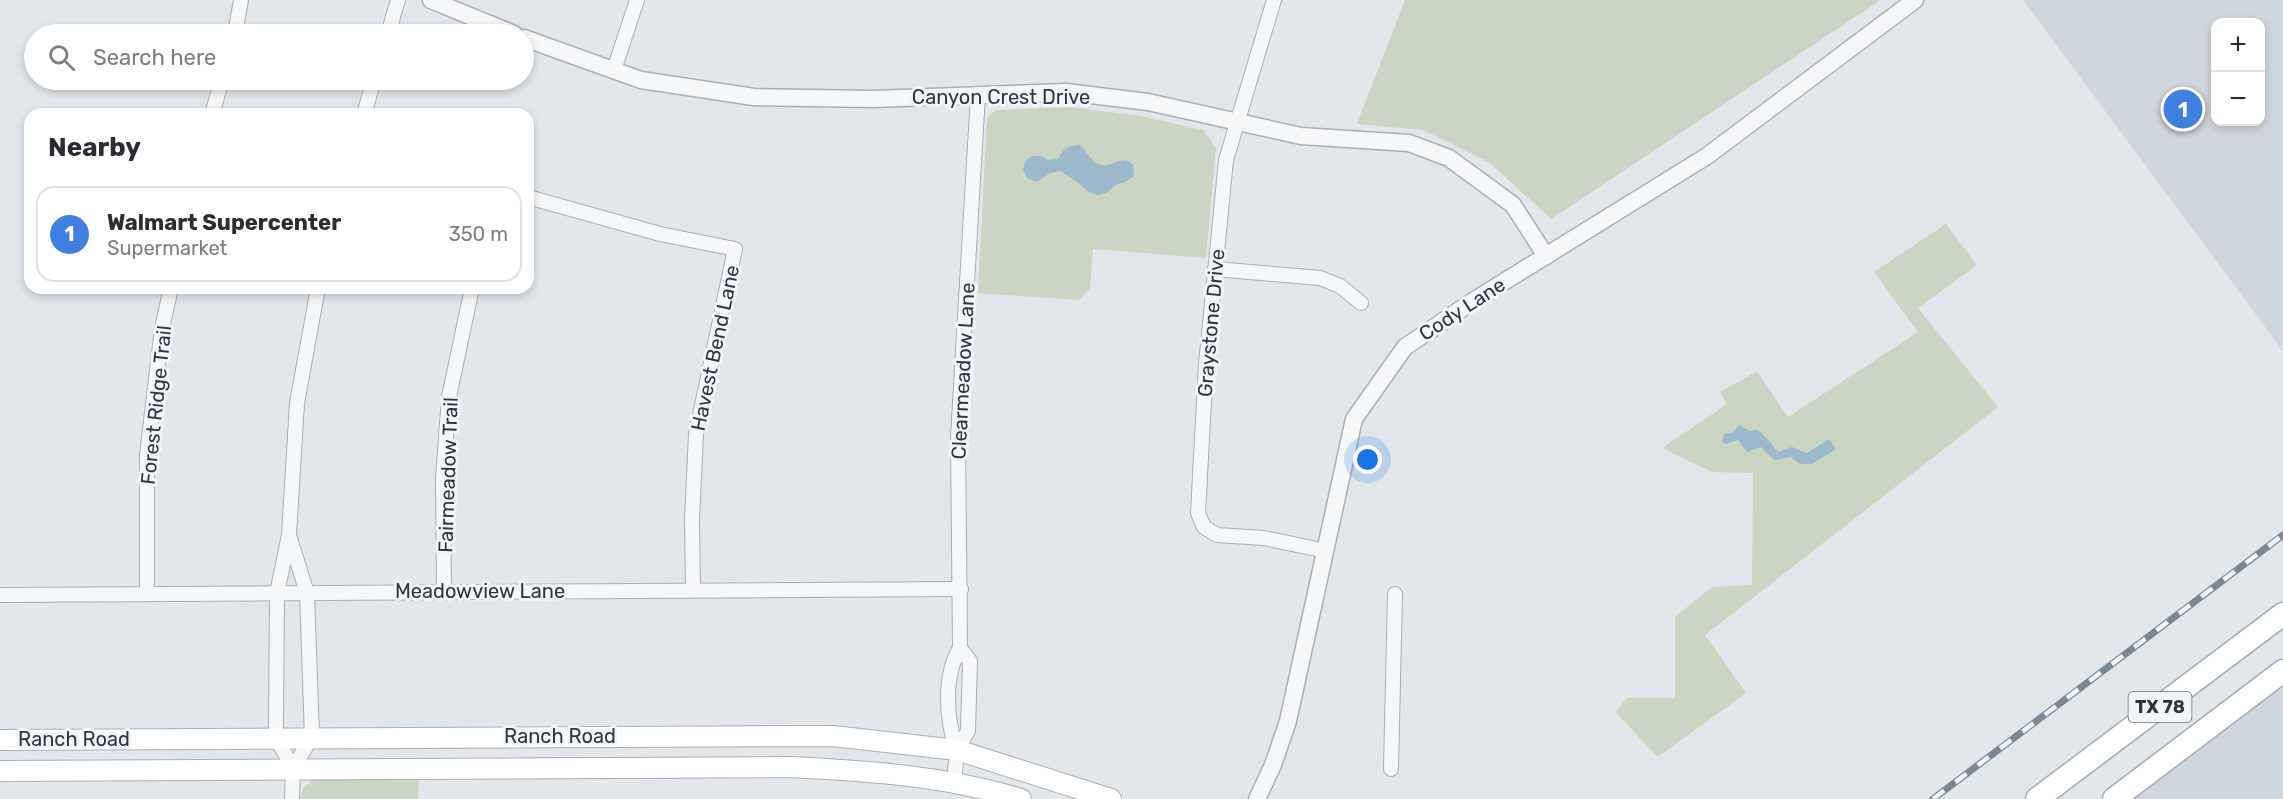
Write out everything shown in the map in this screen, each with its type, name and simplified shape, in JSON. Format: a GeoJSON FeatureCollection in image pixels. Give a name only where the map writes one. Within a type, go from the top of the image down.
{"type":"FeatureCollection","features":[{"type":"Feature","properties":{"kind":"main road","name":"TX 78"},"geometry":{"type":"LineString","coordinates":[[2037,799],[2283,614]]}},
{"type":"Feature","properties":{"kind":"main road","name":"TX 78"},"geometry":{"type":"LineString","coordinates":[[2114,799],[2283,671]]}},
{"type":"Feature","properties":{"kind":"main road","name":"Ranch Road"},"geometry":{"type":"LineString","coordinates":[[0,740],[833,736],[957,750],[1111,799]]}},
{"type":"Feature","properties":{"kind":"main road","name":"Ranch Road"},"geometry":{"type":"LineString","coordinates":[[0,771],[791,767],[880,772],[954,782],[1021,799]]}},
{"type":"Feature","properties":{"kind":"street"},"geometry":{"type":"LineString","coordinates":[[237,24],[241,0]]}},
{"type":"Feature","properties":{"kind":"street"},"geometry":{"type":"LineString","coordinates":[[391,24],[398,0]]}},
{"type":"Feature","properties":{"kind":"street"},"geometry":{"type":"LineString","coordinates":[[430,0],[489,24]]}},
{"type":"Feature","properties":{"kind":"street"},"geometry":{"type":"LineString","coordinates":[[614,70],[637,0]]}},
{"type":"Feature","properties":{"kind":"street","name":"Graystone Drive"},"geometry":{"type":"LineString","coordinates":[[1274,0],[1226,160],[1205,375],[1198,513],[1204,526],[1217,535],[1264,538],[1326,551]]}},
{"type":"Feature","properties":{"kind":"street","name":"Cody Lane"},"geometry":{"type":"LineString","coordinates":[[1257,799],[1273,765],[1288,721],[1354,419],[1377,383],[1405,347],[1707,156],[1916,0]]}},
{"type":"Feature","properties":{"kind":"street","name":"Canyon Crest Drive"},"geometry":{"type":"LineString","coordinates":[[534,42],[641,80],[754,97],[873,99],[1066,92],[1148,102],[1301,136],[1409,143],[1449,158],[1513,205],[1546,256]]}},
{"type":"Feature","properties":{"kind":"street"},"geometry":{"type":"LineString","coordinates":[[214,108],[219,90]]}},
{"type":"Feature","properties":{"kind":"street"},"geometry":{"type":"LineString","coordinates":[[366,108],[371,90]]}},
{"type":"Feature","properties":{"kind":"street","name":"Clearmeadow Lane"},"geometry":{"type":"LineString","coordinates":[[957,750],[949,728],[951,663],[960,648],[958,437],[978,94]]}},
{"type":"Feature","properties":{"kind":"street","name":"Havest Bend Lane"},"geometry":{"type":"LineString","coordinates":[[534,199],[660,234],[735,249],[696,434],[692,520],[693,590]]}},
{"type":"Feature","properties":{"kind":"street"},"geometry":{"type":"LineString","coordinates":[[1215,269],[1320,278],[1340,286],[1361,303]]}},
{"type":"Feature","properties":{"kind":"street","name":"Forest Ridge Trail"},"geometry":{"type":"LineString","coordinates":[[147,594],[147,455],[162,328],[170,294]]}},
{"type":"Feature","properties":{"kind":"street"},"geometry":{"type":"LineString","coordinates":[[293,768],[276,738],[277,593],[289,535],[297,403],[317,294]]}},
{"type":"Feature","properties":{"kind":"street","name":"Fairmeadow Trail"},"geometry":{"type":"LineString","coordinates":[[444,592],[443,478],[449,397],[471,294]]}},
{"type":"Feature","properties":{"kind":"street"},"geometry":{"type":"LineString","coordinates":[[289,535],[307,593],[312,737],[293,768],[292,799]]}},
{"type":"Feature","properties":{"kind":"street","name":"Meadowview Lane"},"geometry":{"type":"LineString","coordinates":[[0,595],[961,589]]}},
{"type":"Feature","properties":{"kind":"street"},"geometry":{"type":"LineString","coordinates":[[1391,769],[1395,594]]}},
{"type":"Feature","properties":{"kind":"street","name":"Clearmeadow Lane"},"geometry":{"type":"LineString","coordinates":[[954,782],[957,750],[968,730],[970,661],[960,648]]}},
{"type":"Feature","properties":{"kind":"shaded area"},"geometry":{"type":"Polygon","coordinates":[[[2023,0],[2283,0],[2283,351],[2023,0]]]}},
{"type":"Feature","properties":{"kind":"shaded area"},"geometry":{"type":"Polygon","coordinates":[[[2283,684],[2283,799],[2131,799],[2283,684]]]}},
{"type":"Feature","properties":{"kind":"green space"},"geometry":{"type":"Polygon","coordinates":[[[1405,0],[1881,0],[1551,219],[1490,163],[1423,130],[1357,124],[1405,0]]]}},
{"type":"Feature","properties":{"kind":"green space"},"geometry":{"type":"Polygon","coordinates":[[[1069,107],[1141,116],[1203,130],[1216,148],[1206,258],[1093,249],[1090,288],[1079,300],[978,293],[987,118],[996,110],[1069,107]]]}},
{"type":"Feature","properties":{"kind":"green space"},"geometry":{"type":"Polygon","coordinates":[[[1946,224],[1977,265],[1918,308],[1998,407],[1705,635],[1746,693],[1658,757],[1615,712],[1627,698],[1675,698],[1675,617],[1712,587],[1752,585],[1753,473],[1712,472],[1662,448],[1727,404],[1720,392],[1757,371],[1788,417],[1918,332],[1874,272],[1946,224]]]}},
{"type":"Feature","properties":{"kind":"green space"},"geometry":{"type":"Polygon","coordinates":[[[314,779],[419,779],[418,799],[300,799],[304,787],[314,779]]]}},
{"type":"Feature","properties":{"kind":"water"},"geometry":{"type":"Polygon","coordinates":[[[1079,145],[1098,164],[1110,165],[1125,160],[1129,162],[1133,165],[1134,176],[1101,195],[1088,191],[1061,171],[1050,173],[1037,182],[1027,178],[1023,170],[1025,162],[1031,156],[1041,156],[1048,160],[1058,159],[1066,149],[1079,145]]]}},
{"type":"Feature","properties":{"kind":"water"},"geometry":{"type":"Polygon","coordinates":[[[1739,425],[1750,431],[1757,429],[1778,452],[1792,447],[1807,453],[1829,439],[1836,449],[1812,464],[1800,464],[1791,457],[1774,460],[1761,447],[1747,452],[1738,440],[1726,444],[1722,442],[1724,434],[1733,433],[1739,425]]]}},
{"type":"Feature","properties":{"kind":"railway"},"geometry":{"type":"LineString","coordinates":[[1933,799],[2283,535]]}},
{"type":"Feature","properties":{"kind":"place","name":"Walmart Supercenter"},"geometry":{"type":"Point","coordinates":[2183,109]}}]}
